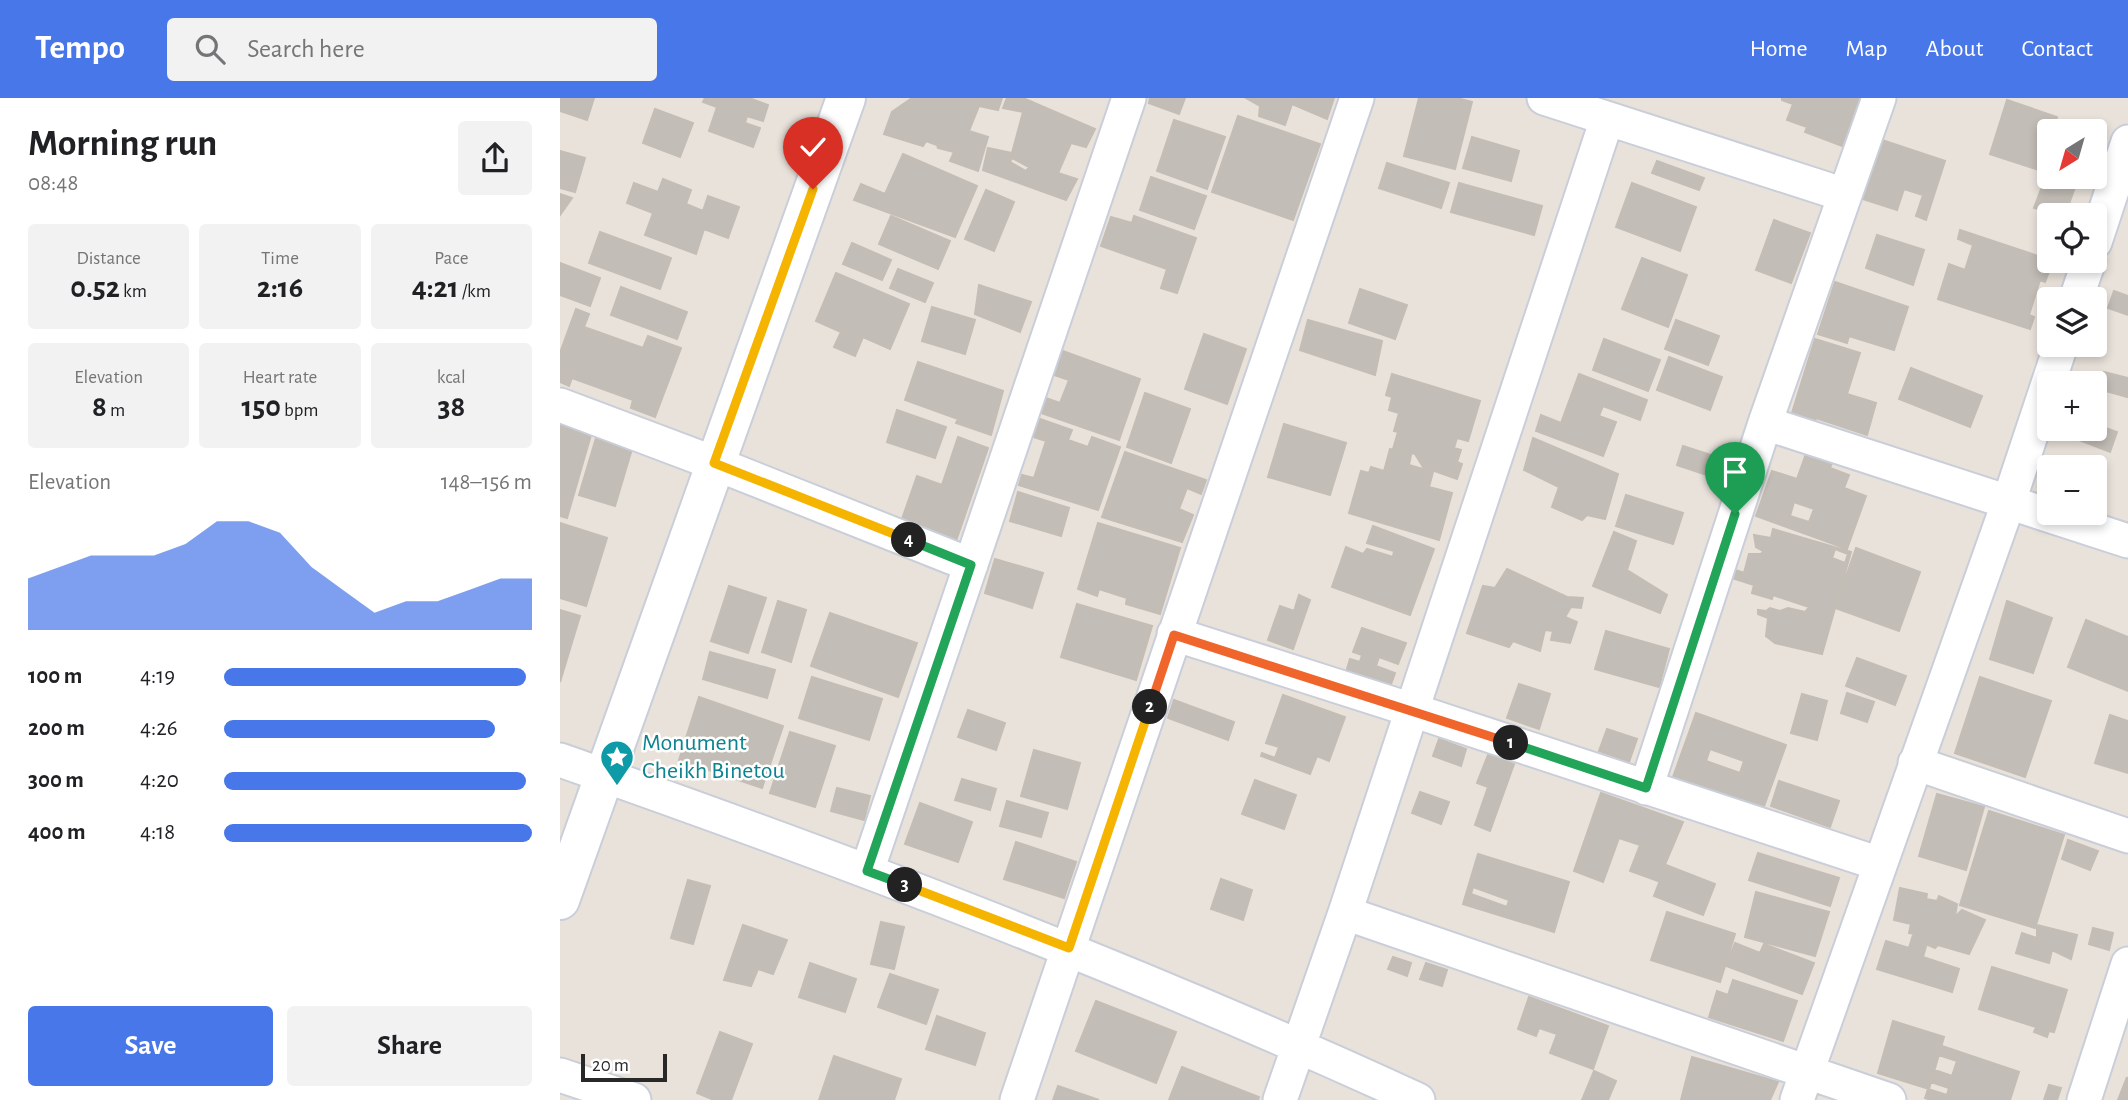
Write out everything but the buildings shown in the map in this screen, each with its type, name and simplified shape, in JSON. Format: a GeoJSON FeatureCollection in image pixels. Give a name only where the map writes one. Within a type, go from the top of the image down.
{"type":"FeatureCollection","features":[{"type":"Feature","properties":{"kind":"street"},"geometry":{"type":"LineString","coordinates":[[560,900],[846,98]]}},
{"type":"Feature","properties":{"kind":"street"},"geometry":{"type":"LineString","coordinates":[[867,871],[1129,98]]}},
{"type":"Feature","properties":{"kind":"street"},"geometry":{"type":"LineString","coordinates":[[1017,1100],[1357,98]]}},
{"type":"Feature","properties":{"kind":"street"},"geometry":{"type":"LineString","coordinates":[[1544,98],[1845,195]]}},
{"type":"Feature","properties":{"kind":"street"},"geometry":{"type":"LineString","coordinates":[[1646,788],[1765,423],[1879,98]]}},
{"type":"Feature","properties":{"kind":"street"},"geometry":{"type":"LineString","coordinates":[[1280,1100],[1345,913],[1607,119]]}},
{"type":"Feature","properties":{"kind":"street"},"geometry":{"type":"LineString","coordinates":[[2107,206],[2128,142]]}},
{"type":"Feature","properties":{"kind":"street"},"geometry":{"type":"LineString","coordinates":[[1802,1086],[2057,357]]}},
{"type":"Feature","properties":{"kind":"street"},"geometry":{"type":"LineString","coordinates":[[560,405],[971,565]]}},
{"type":"Feature","properties":{"kind":"street"},"geometry":{"type":"LineString","coordinates":[[1765,423],[2009,500],[2128,541]]}},
{"type":"Feature","properties":{"kind":"street"},"geometry":{"type":"LineString","coordinates":[[1174,635],[1880,863]]}},
{"type":"Feature","properties":{"kind":"street"},"geometry":{"type":"LineString","coordinates":[[560,760],[867,871],[1069,948],[1298,1045],[1418,1100]]}},
{"type":"Feature","properties":{"kind":"street"},"geometry":{"type":"LineString","coordinates":[[1915,763],[2128,836]]}},
{"type":"Feature","properties":{"kind":"street"},"geometry":{"type":"LineString","coordinates":[[1345,913],[1802,1086],[1889,1100]]}},
{"type":"Feature","properties":{"kind":"street"},"geometry":{"type":"LineString","coordinates":[[2084,1100],[2128,964]]}},
{"type":"Feature","properties":{"kind":"street"},"geometry":{"type":"LineString","coordinates":[[560,1075],[634,1100]]}},
{"type":"Feature","properties":{"kind":"place","name":"Monument Cheikh Binetou"},"geometry":{"type":"Point","coordinates":[617,787]}},
{"type":"Feature","properties":{"kind":"route"},"geometry":{"type":"LineString","coordinates":[[813,189],[714,463],[971,565],[867,871],[1069,948],[1174,635],[1646,788],[1735,514]]}}]}
